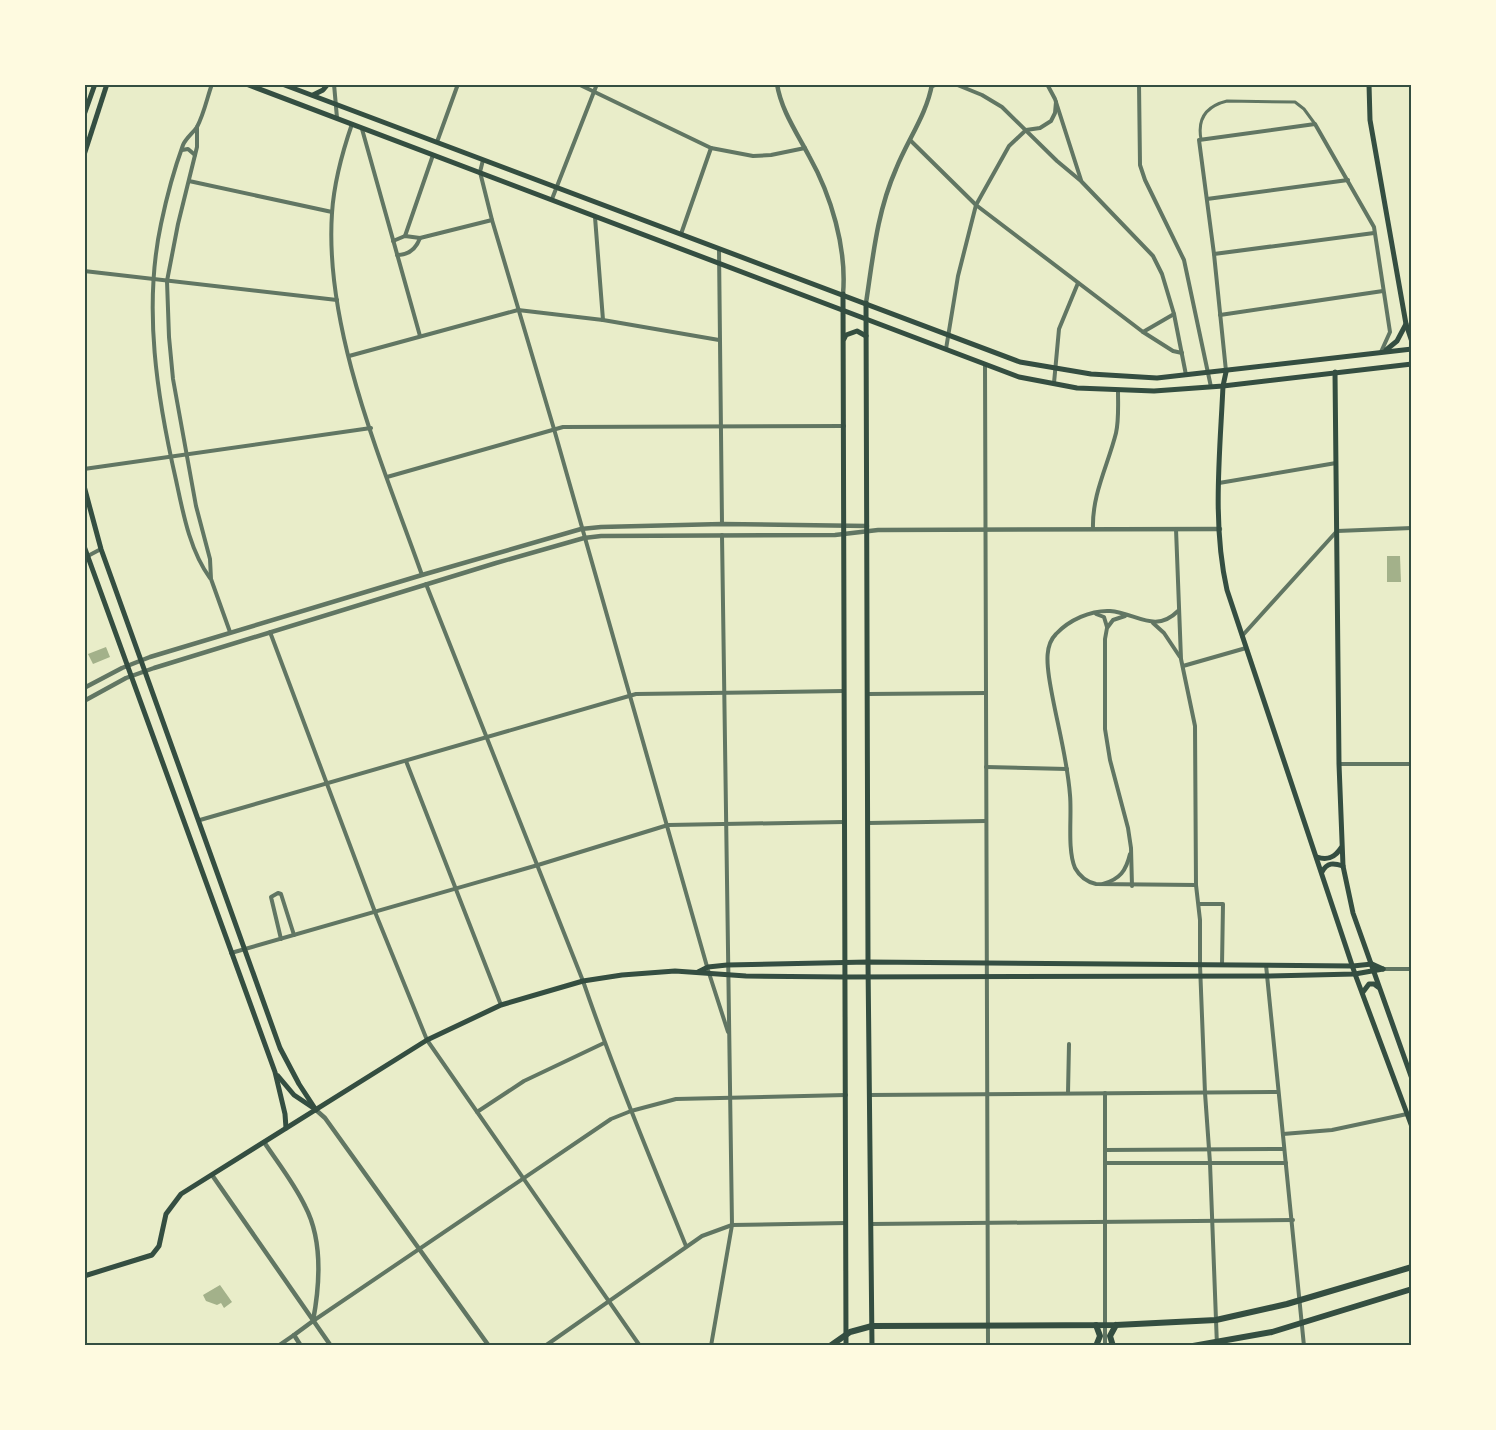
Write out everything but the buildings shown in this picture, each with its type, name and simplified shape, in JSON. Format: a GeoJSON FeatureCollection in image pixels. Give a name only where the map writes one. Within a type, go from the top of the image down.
{"type":"FeatureCollection","features":[{"type":"Feature","properties":{"kind":"main road"},"geometry":{"type":"LineString","coordinates":[[84,115],[95,84]]}},
{"type":"Feature","properties":{"kind":"main road"},"geometry":{"type":"LineString","coordinates":[[84,155],[107,84]]}},
{"type":"Feature","properties":{"kind":"main road"},"geometry":{"type":"LineString","coordinates":[[246,84],[1019,377],[1054,384],[1118,391],[1154,391],[1223,386],[1412,364]]}},
{"type":"Feature","properties":{"kind":"main road"},"geometry":{"type":"LineString","coordinates":[[282,84],[1020,362],[1120,378],[1157,378],[1226,372],[1412,349]]}},
{"type":"Feature","properties":{"kind":"main road"},"geometry":{"type":"LineString","coordinates":[[312,95],[321,92],[328,84]]}},
{"type":"Feature","properties":{"kind":"main road"},"geometry":{"type":"LineString","coordinates":[[1369,84],[1370,120],[1406,324],[1412,342]]}},
{"type":"Feature","properties":{"kind":"main road"},"geometry":{"type":"LineString","coordinates":[[624,227],[628,214]]}},
{"type":"Feature","properties":{"kind":"main road"},"geometry":{"type":"LineString","coordinates":[[843,294],[846,1346]]}},
{"type":"Feature","properties":{"kind":"main road"},"geometry":{"type":"LineString","coordinates":[[866,303],[868,977],[872,1346]]}},
{"type":"Feature","properties":{"kind":"main road"},"geometry":{"type":"LineString","coordinates":[[1381,352],[1397,341],[1406,324]]}},
{"type":"Feature","properties":{"kind":"main road"},"geometry":{"type":"LineString","coordinates":[[844,339],[846,334],[857,331],[866,336]]}},
{"type":"Feature","properties":{"kind":"main road"},"geometry":{"type":"LineString","coordinates":[[1321,360],[1316,362],[1315,368],[1321,374]]}},
{"type":"Feature","properties":{"kind":"main road"},"geometry":{"type":"LineString","coordinates":[[1226,372],[1223,386],[1219,483],[1224,574],[1242,636],[1353,966],[1412,1127]]}},
{"type":"Feature","properties":{"kind":"main road"},"geometry":{"type":"LineString","coordinates":[[1335,372],[1341,848],[1353,913],[1412,1079]]}},
{"type":"Feature","properties":{"kind":"main road"},"geometry":{"type":"LineString","coordinates":[[84,486],[101,549],[280,1048],[316,1110]]}},
{"type":"Feature","properties":{"kind":"main road"},"geometry":{"type":"LineString","coordinates":[[84,546],[86,557],[275,1072],[286,1128]]}},
{"type":"Feature","properties":{"kind":"main road"},"geometry":{"type":"LineString","coordinates":[[1317,857],[1327,859],[1341,848]]}},
{"type":"Feature","properties":{"kind":"main road"},"geometry":{"type":"LineString","coordinates":[[1322,872],[1328,865],[1343,866]]}},
{"type":"Feature","properties":{"kind":"main road"},"geometry":{"type":"LineString","coordinates":[[84,1276],[152,1255],[159,1246],[164,1221],[170,1207],[181,1194],[427,1040],[501,1005],[583,981],[622,975],[709,971],[727,965],[845,963],[1353,966],[1372,964],[1383,969]]}},
{"type":"Feature","properties":{"kind":"main road"},"geometry":{"type":"LineString","coordinates":[[709,971],[727,975],[986,977],[1267,976],[1356,974],[1383,969]]}},
{"type":"Feature","properties":{"kind":"main road"},"geometry":{"type":"LineString","coordinates":[[1363,994],[1369,984],[1380,988]]}},
{"type":"Feature","properties":{"kind":"main road"},"geometry":{"type":"LineString","coordinates":[[275,1072],[284,1085],[299,1099],[316,1110]]}},
{"type":"Feature","properties":{"kind":"main road"},"geometry":{"type":"LineString","coordinates":[[284,1085],[292,1082],[293,1073]]}},
{"type":"Feature","properties":{"kind":"main road"},"geometry":{"type":"LineString","coordinates":[[830,1346],[846,1335],[872,1326],[1116,1325],[1216,1320],[1256,1312],[1412,1267]]}},
{"type":"Feature","properties":{"kind":"main road"},"geometry":{"type":"LineString","coordinates":[[1193,1346],[1217,1344],[1272,1332],[1412,1289]]}},
{"type":"Feature","properties":{"kind":"main road"},"geometry":{"type":"LineString","coordinates":[[1096,1325],[1100,1336],[1096,1346]]}},
{"type":"Feature","properties":{"kind":"main road"},"geometry":{"type":"LineString","coordinates":[[1113,1346],[1110,1336],[1116,1325]]}},
{"type":"Feature","properties":{"kind":"street"},"geometry":{"type":"LineString","coordinates":[[212,84],[197,127],[195,156],[167,281],[173,379],[186,454],[211,579],[230,632]]}},
{"type":"Feature","properties":{"kind":"street"},"geometry":{"type":"LineString","coordinates":[[334,84],[337,118]]}},
{"type":"Feature","properties":{"kind":"street"},"geometry":{"type":"LineString","coordinates":[[437,142],[458,84]]}},
{"type":"Feature","properties":{"kind":"street"},"geometry":{"type":"LineString","coordinates":[[578,84],[711,148],[753,156],[805,148]]}},
{"type":"Feature","properties":{"kind":"street"},"geometry":{"type":"LineString","coordinates":[[552,199],[597,84]]}},
{"type":"Feature","properties":{"kind":"street"},"geometry":{"type":"LineString","coordinates":[[777,84],[778,94],[826,188],[835,219],[842,259],[843,294]]}},
{"type":"Feature","properties":{"kind":"street"},"geometry":{"type":"LineString","coordinates":[[866,303],[874,238],[882,207],[895,170],[928,100],[932,85],[938,84]]}},
{"type":"Feature","properties":{"kind":"street"},"geometry":{"type":"LineString","coordinates":[[955,84],[982,95],[1002,107],[1081,181],[1153,256],[1162,274],[1174,314],[1187,376]]}},
{"type":"Feature","properties":{"kind":"street"},"geometry":{"type":"LineString","coordinates":[[1047,84],[1056,102],[1081,181]]}},
{"type":"Feature","properties":{"kind":"street"},"geometry":{"type":"LineString","coordinates":[[1139,84],[1140,165],[1184,260],[1210,373],[1211,387]]}},
{"type":"Feature","properties":{"kind":"street"},"geometry":{"type":"LineString","coordinates":[[1226,372],[1200,124],[1205,112],[1216,104],[1227,101],[1295,102],[1304,109],[1315,124],[1374,227],[1390,333],[1381,352]]}},
{"type":"Feature","properties":{"kind":"street"},"geometry":{"type":"LineString","coordinates":[[945,349],[958,276],[976,205],[1002,155],[1026,130],[1040,128],[1048,123],[1054,116],[1056,102]]}},
{"type":"Feature","properties":{"kind":"street"},"geometry":{"type":"LineString","coordinates":[[351,124],[339,163],[332,212],[332,247],[337,300],[349,356],[370,428],[422,574]]}},
{"type":"Feature","properties":{"kind":"street"},"geometry":{"type":"LineString","coordinates":[[1200,140],[1315,124]]}},
{"type":"Feature","properties":{"kind":"street"},"geometry":{"type":"LineString","coordinates":[[197,127],[184,144],[161,224],[153,279],[153,324],[157,376],[170,457],[194,547],[211,579]]}},
{"type":"Feature","properties":{"kind":"street"},"geometry":{"type":"LineString","coordinates":[[362,128],[420,336]]}},
{"type":"Feature","properties":{"kind":"street"},"geometry":{"type":"LineString","coordinates":[[909,140],[976,205],[1143,332],[1173,351],[1182,353]]}},
{"type":"Feature","properties":{"kind":"street"},"geometry":{"type":"LineString","coordinates":[[681,234],[711,148]]}},
{"type":"Feature","properties":{"kind":"street"},"geometry":{"type":"LineString","coordinates":[[182,150],[188,149],[195,156]]}},
{"type":"Feature","properties":{"kind":"street"},"geometry":{"type":"LineString","coordinates":[[405,236],[433,154]]}},
{"type":"Feature","properties":{"kind":"street"},"geometry":{"type":"LineString","coordinates":[[483,160],[480,172],[492,220],[728,1032]]}},
{"type":"Feature","properties":{"kind":"street"},"geometry":{"type":"LineString","coordinates":[[1207,199],[1348,180]]}},
{"type":"Feature","properties":{"kind":"street"},"geometry":{"type":"LineString","coordinates":[[189,181],[332,212]]}},
{"type":"Feature","properties":{"kind":"street"},"geometry":{"type":"LineString","coordinates":[[595,216],[603,320]]}},
{"type":"Feature","properties":{"kind":"street"},"geometry":{"type":"LineString","coordinates":[[393,241],[405,236],[420,238],[492,220]]}},
{"type":"Feature","properties":{"kind":"street"},"geometry":{"type":"LineString","coordinates":[[1214,254],[1374,233]]}},
{"type":"Feature","properties":{"kind":"street"},"geometry":{"type":"LineString","coordinates":[[397,255],[406,254],[414,249],[420,238]]}},
{"type":"Feature","properties":{"kind":"street"},"geometry":{"type":"LineString","coordinates":[[719,248],[718,340],[722,524]]}},
{"type":"Feature","properties":{"kind":"street"},"geometry":{"type":"LineString","coordinates":[[84,271],[337,300]]}},
{"type":"Feature","properties":{"kind":"street"},"geometry":{"type":"LineString","coordinates":[[1054,384],[1059,329],[1078,283]]}},
{"type":"Feature","properties":{"kind":"street"},"geometry":{"type":"LineString","coordinates":[[1220,315],[1383,291]]}},
{"type":"Feature","properties":{"kind":"street"},"geometry":{"type":"LineString","coordinates":[[349,356],[518,310],[603,320],[718,340]]}},
{"type":"Feature","properties":{"kind":"street"},"geometry":{"type":"LineString","coordinates":[[1143,332],[1174,314]]}},
{"type":"Feature","properties":{"kind":"street"},"geometry":{"type":"LineString","coordinates":[[985,365],[988,1346]]}},
{"type":"Feature","properties":{"kind":"street"},"geometry":{"type":"LineString","coordinates":[[1094,528],[1094,504],[1117,431],[1118,391]]}},
{"type":"Feature","properties":{"kind":"street"},"geometry":{"type":"LineString","coordinates":[[387,477],[563,427],[844,426]]}},
{"type":"Feature","properties":{"kind":"street"},"geometry":{"type":"LineString","coordinates":[[84,469],[370,428]]}},
{"type":"Feature","properties":{"kind":"street"},"geometry":{"type":"LineString","coordinates":[[1219,483],[1336,463]]}},
{"type":"Feature","properties":{"kind":"street"},"geometry":{"type":"LineString","coordinates":[[84,688],[141,660],[422,574],[581,529],[722,524],[844,524],[867,528],[1220,529]]}},
{"type":"Feature","properties":{"kind":"street"},"geometry":{"type":"LineString","coordinates":[[84,701],[145,671],[584,538],[844,534],[867,528]]}},
{"type":"Feature","properties":{"kind":"street"},"geometry":{"type":"LineString","coordinates":[[1176,528],[1181,659],[1195,726],[1196,885],[1199,904],[1200,976],[1217,1344]]}},
{"type":"Feature","properties":{"kind":"street"},"geometry":{"type":"LineString","coordinates":[[1242,636],[1337,531],[1412,528]]}},
{"type":"Feature","properties":{"kind":"street"},"geometry":{"type":"LineString","coordinates":[[711,1346],[732,1225],[722,535]]}},
{"type":"Feature","properties":{"kind":"street"},"geometry":{"type":"LineString","coordinates":[[194,547],[199,549],[206,545]]}},
{"type":"Feature","properties":{"kind":"street"},"geometry":{"type":"LineString","coordinates":[[86,557],[101,549]]}},
{"type":"Feature","properties":{"kind":"street"},"geometry":{"type":"LineString","coordinates":[[426,584],[583,981],[604,1043],[686,1246]]}},
{"type":"Feature","properties":{"kind":"street"},"geometry":{"type":"LineString","coordinates":[[1179,610],[1167,620],[1152,622],[1110,611],[1090,613],[1069,623],[1054,635],[1049,646],[1049,676],[1067,769],[1073,861],[1079,874],[1094,884],[1196,885]]}},
{"type":"Feature","properties":{"kind":"street"},"geometry":{"type":"LineString","coordinates":[[1090,613],[1103,616],[1106,621],[1104,650],[1106,740],[1131,848],[1132,886]]}},
{"type":"Feature","properties":{"kind":"street"},"geometry":{"type":"LineString","coordinates":[[1107,628],[1117,617],[1130,616]]}},
{"type":"Feature","properties":{"kind":"street"},"geometry":{"type":"LineString","coordinates":[[1152,622],[1169,639],[1181,659]]}},
{"type":"Feature","properties":{"kind":"street"},"geometry":{"type":"LineString","coordinates":[[270,632],[375,912],[427,1040],[640,1346]]}},
{"type":"Feature","properties":{"kind":"street"},"geometry":{"type":"LineString","coordinates":[[1183,666],[1246,648]]}},
{"type":"Feature","properties":{"kind":"street"},"geometry":{"type":"LineString","coordinates":[[200,820],[630,695],[845,691]]}},
{"type":"Feature","properties":{"kind":"street"},"geometry":{"type":"LineString","coordinates":[[867,694],[986,693]]}},
{"type":"Feature","properties":{"kind":"street"},"geometry":{"type":"LineString","coordinates":[[406,760],[501,1005]]}},
{"type":"Feature","properties":{"kind":"street"},"geometry":{"type":"LineString","coordinates":[[1339,764],[1412,764]]}},
{"type":"Feature","properties":{"kind":"street"},"geometry":{"type":"LineString","coordinates":[[986,767],[1067,769]]}},
{"type":"Feature","properties":{"kind":"street"},"geometry":{"type":"LineString","coordinates":[[868,823],[986,821]]}},
{"type":"Feature","properties":{"kind":"street"},"geometry":{"type":"LineString","coordinates":[[231,953],[538,865],[668,825],[845,822]]}},
{"type":"Feature","properties":{"kind":"street"},"geometry":{"type":"LineString","coordinates":[[1094,884],[1113,881],[1121,876],[1131,848]]}},
{"type":"Feature","properties":{"kind":"street"},"geometry":{"type":"LineString","coordinates":[[281,939],[271,897],[278,893],[281,894],[294,935]]}},
{"type":"Feature","properties":{"kind":"street"},"geometry":{"type":"LineString","coordinates":[[1199,904],[1222,904],[1222,965]]}},
{"type":"Feature","properties":{"kind":"street"},"geometry":{"type":"LineString","coordinates":[[1266,965],[1304,1346]]}},
{"type":"Feature","properties":{"kind":"street"},"geometry":{"type":"LineString","coordinates":[[1383,969],[1412,969]]}},
{"type":"Feature","properties":{"kind":"street"},"geometry":{"type":"LineString","coordinates":[[477,1112],[524,1081],[604,1043]]}},
{"type":"Feature","properties":{"kind":"street"},"geometry":{"type":"LineString","coordinates":[[1068,1093],[1069,1044]]}},
{"type":"Feature","properties":{"kind":"street"},"geometry":{"type":"LineString","coordinates":[[869,1095],[1278,1092]]}},
{"type":"Feature","properties":{"kind":"street"},"geometry":{"type":"LineString","coordinates":[[1105,1093],[1106,1346]]}},
{"type":"Feature","properties":{"kind":"street"},"geometry":{"type":"LineString","coordinates":[[278,1346],[611,1119],[676,1099],[846,1095]]}},
{"type":"Feature","properties":{"kind":"street"},"geometry":{"type":"LineString","coordinates":[[316,1110],[325,1118],[489,1346]]}},
{"type":"Feature","properties":{"kind":"street"},"geometry":{"type":"LineString","coordinates":[[1283,1134],[1332,1130],[1407,1114]]}},
{"type":"Feature","properties":{"kind":"street"},"geometry":{"type":"LineString","coordinates":[[264,1142],[304,1204],[314,1233],[318,1257],[318,1281],[313,1321]]}},
{"type":"Feature","properties":{"kind":"street"},"geometry":{"type":"LineString","coordinates":[[1105,1150],[1284,1149]]}},
{"type":"Feature","properties":{"kind":"street"},"geometry":{"type":"LineString","coordinates":[[1105,1163],[1286,1163]]}},
{"type":"Feature","properties":{"kind":"street"},"geometry":{"type":"LineString","coordinates":[[212,1175],[331,1346]]}},
{"type":"Feature","properties":{"kind":"street"},"geometry":{"type":"LineString","coordinates":[[871,1224],[1293,1220]]}},
{"type":"Feature","properties":{"kind":"street"},"geometry":{"type":"LineString","coordinates":[[545,1346],[702,1236],[732,1225],[846,1223]]}},
{"type":"Feature","properties":{"kind":"street"},"geometry":{"type":"LineString","coordinates":[[294,1335],[301,1346]]}},
{"type":"Feature","properties":{"kind":"shaded area"},"geometry":{"type":"Polygon","coordinates":[[[1387,556],[1400,556],[1401,582],[1387,582],[1387,556]]]}},
{"type":"Feature","properties":{"kind":"shaded area"},"geometry":{"type":"Polygon","coordinates":[[[106,647],[110,657],[93,664],[88,654],[106,647]]]}},
{"type":"Feature","properties":{"kind":"shaded area"},"geometry":{"type":"Polygon","coordinates":[[[220,1285],[232,1302],[224,1308],[221,1303],[217,1305],[206,1301],[203,1295],[220,1285]]]}}]}
